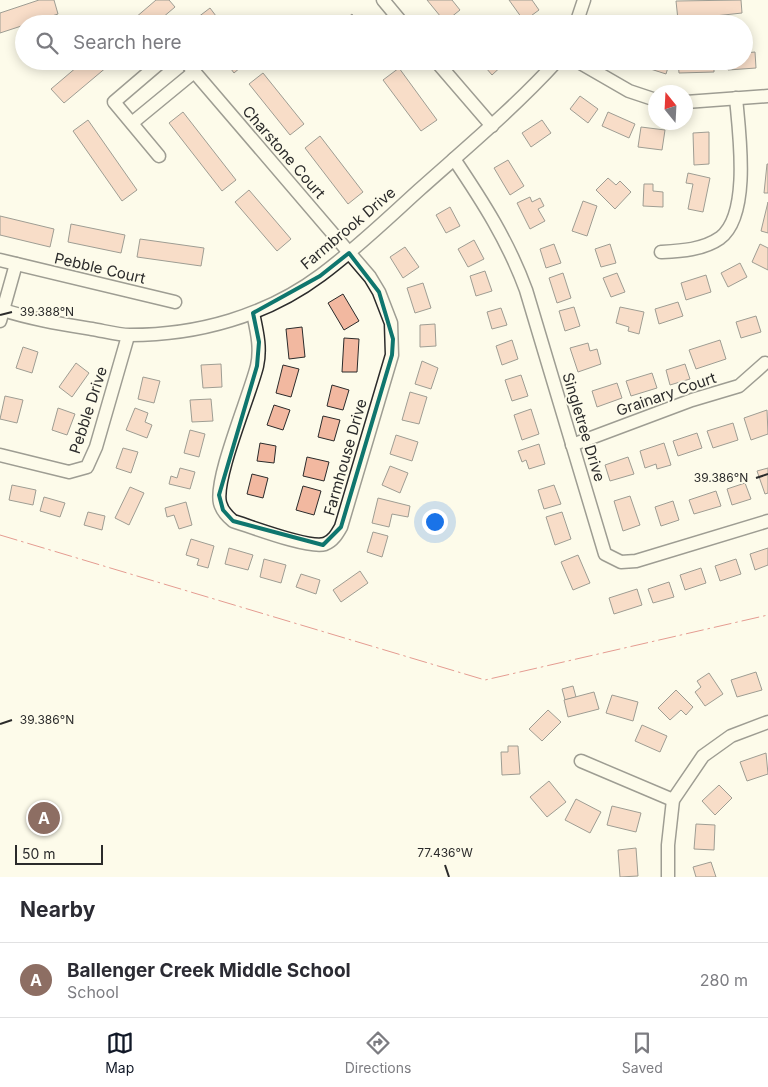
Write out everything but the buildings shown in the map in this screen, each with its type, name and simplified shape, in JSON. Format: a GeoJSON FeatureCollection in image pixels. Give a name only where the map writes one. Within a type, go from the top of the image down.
{"type":"FeatureCollection","features":[{"type":"Feature","properties":{"kind":"street"},"geometry":{"type":"LineString","coordinates":[[383,0],[396,15]]}},
{"type":"Feature","properties":{"kind":"street"},"geometry":{"type":"LineString","coordinates":[[579,15],[584,0]]}},
{"type":"Feature","properties":{"kind":"street"},"geometry":{"type":"LineString","coordinates":[[151,70],[114,102],[159,156]]}},
{"type":"Feature","properties":{"kind":"street"},"geometry":{"type":"LineString","coordinates":[[444,70],[492,126]]}},
{"type":"Feature","properties":{"kind":"street","name":"Farmbrook Drive"},"geometry":{"type":"LineString","coordinates":[[1,314],[128,336],[211,327],[253,314],[279,301],[320,276],[349,253],[492,126],[529,92],[549,70]]}},
{"type":"Feature","properties":{"kind":"street"},"geometry":{"type":"LineString","coordinates":[[593,70],[629,91],[648,97]]}},
{"type":"Feature","properties":{"kind":"street"},"geometry":{"type":"LineString","coordinates":[[132,123],[194,72]]}},
{"type":"Feature","properties":{"kind":"street","name":"Charstone Court"},"geometry":{"type":"LineString","coordinates":[[194,72],[349,253]]}},
{"type":"Feature","properties":{"kind":"street"},"geometry":{"type":"LineString","coordinates":[[693,101],[768,96]]}},
{"type":"Feature","properties":{"kind":"street"},"geometry":{"type":"LineString","coordinates":[[660,252],[691,250],[708,244],[721,238],[730,225],[741,188],[742,168],[736,98]]}},
{"type":"Feature","properties":{"kind":"street","name":"Singletree Drive"},"geometry":{"type":"LineString","coordinates":[[454,159],[498,226],[513,254],[526,290],[605,554],[621,562],[636,561],[768,521]]}},
{"type":"Feature","properties":{"kind":"street","name":"Farmhouse Drive"},"geometry":{"type":"LineString","coordinates":[[253,314],[259,342],[257,366],[229,456],[219,495],[220,503],[226,516],[233,521],[298,541],[323,545],[331,541],[342,527],[392,354],[391,324],[379,292],[370,277],[349,253]]}},
{"type":"Feature","properties":{"kind":"street","name":"Pebble Court"},"geometry":{"type":"LineString","coordinates":[[0,260],[175,302]]}},
{"type":"Feature","properties":{"kind":"street"},"geometry":{"type":"LineString","coordinates":[[1,314],[16,264]]}},
{"type":"Feature","properties":{"kind":"street","name":"Pebble Drive"},"geometry":{"type":"LineString","coordinates":[[0,455],[69,472],[87,467],[96,447],[128,336]]}},
{"type":"Feature","properties":{"kind":"street","name":"Grainary Court"},"geometry":{"type":"LineString","coordinates":[[572,445],[692,400],[739,386],[765,363]]}},
{"type":"Feature","properties":{"kind":"street"},"geometry":{"type":"LineString","coordinates":[[668,877],[668,845],[673,800],[703,756],[731,736],[768,722]]}},
{"type":"Feature","properties":{"kind":"street"},"geometry":{"type":"LineString","coordinates":[[581,760],[673,800]]}},
{"type":"Feature","properties":{"kind":"highlighted area"},"geometry":{"type":"Polygon","coordinates":[[[349,253],[379,292],[393,339],[392,355],[341,527],[323,545],[233,521],[223,510],[219,495],[257,366],[259,342],[253,313],[320,276],[349,253]]]}},
{"type":"Feature","properties":{"kind":"power"},"geometry":{"type":"LineString","coordinates":[[0,535],[485,680],[768,615]]}},
{"type":"Feature","properties":{"kind":"place","name":"Ballenger Creek Middle School"},"geometry":{"type":"Point","coordinates":[44,818]}}]}
